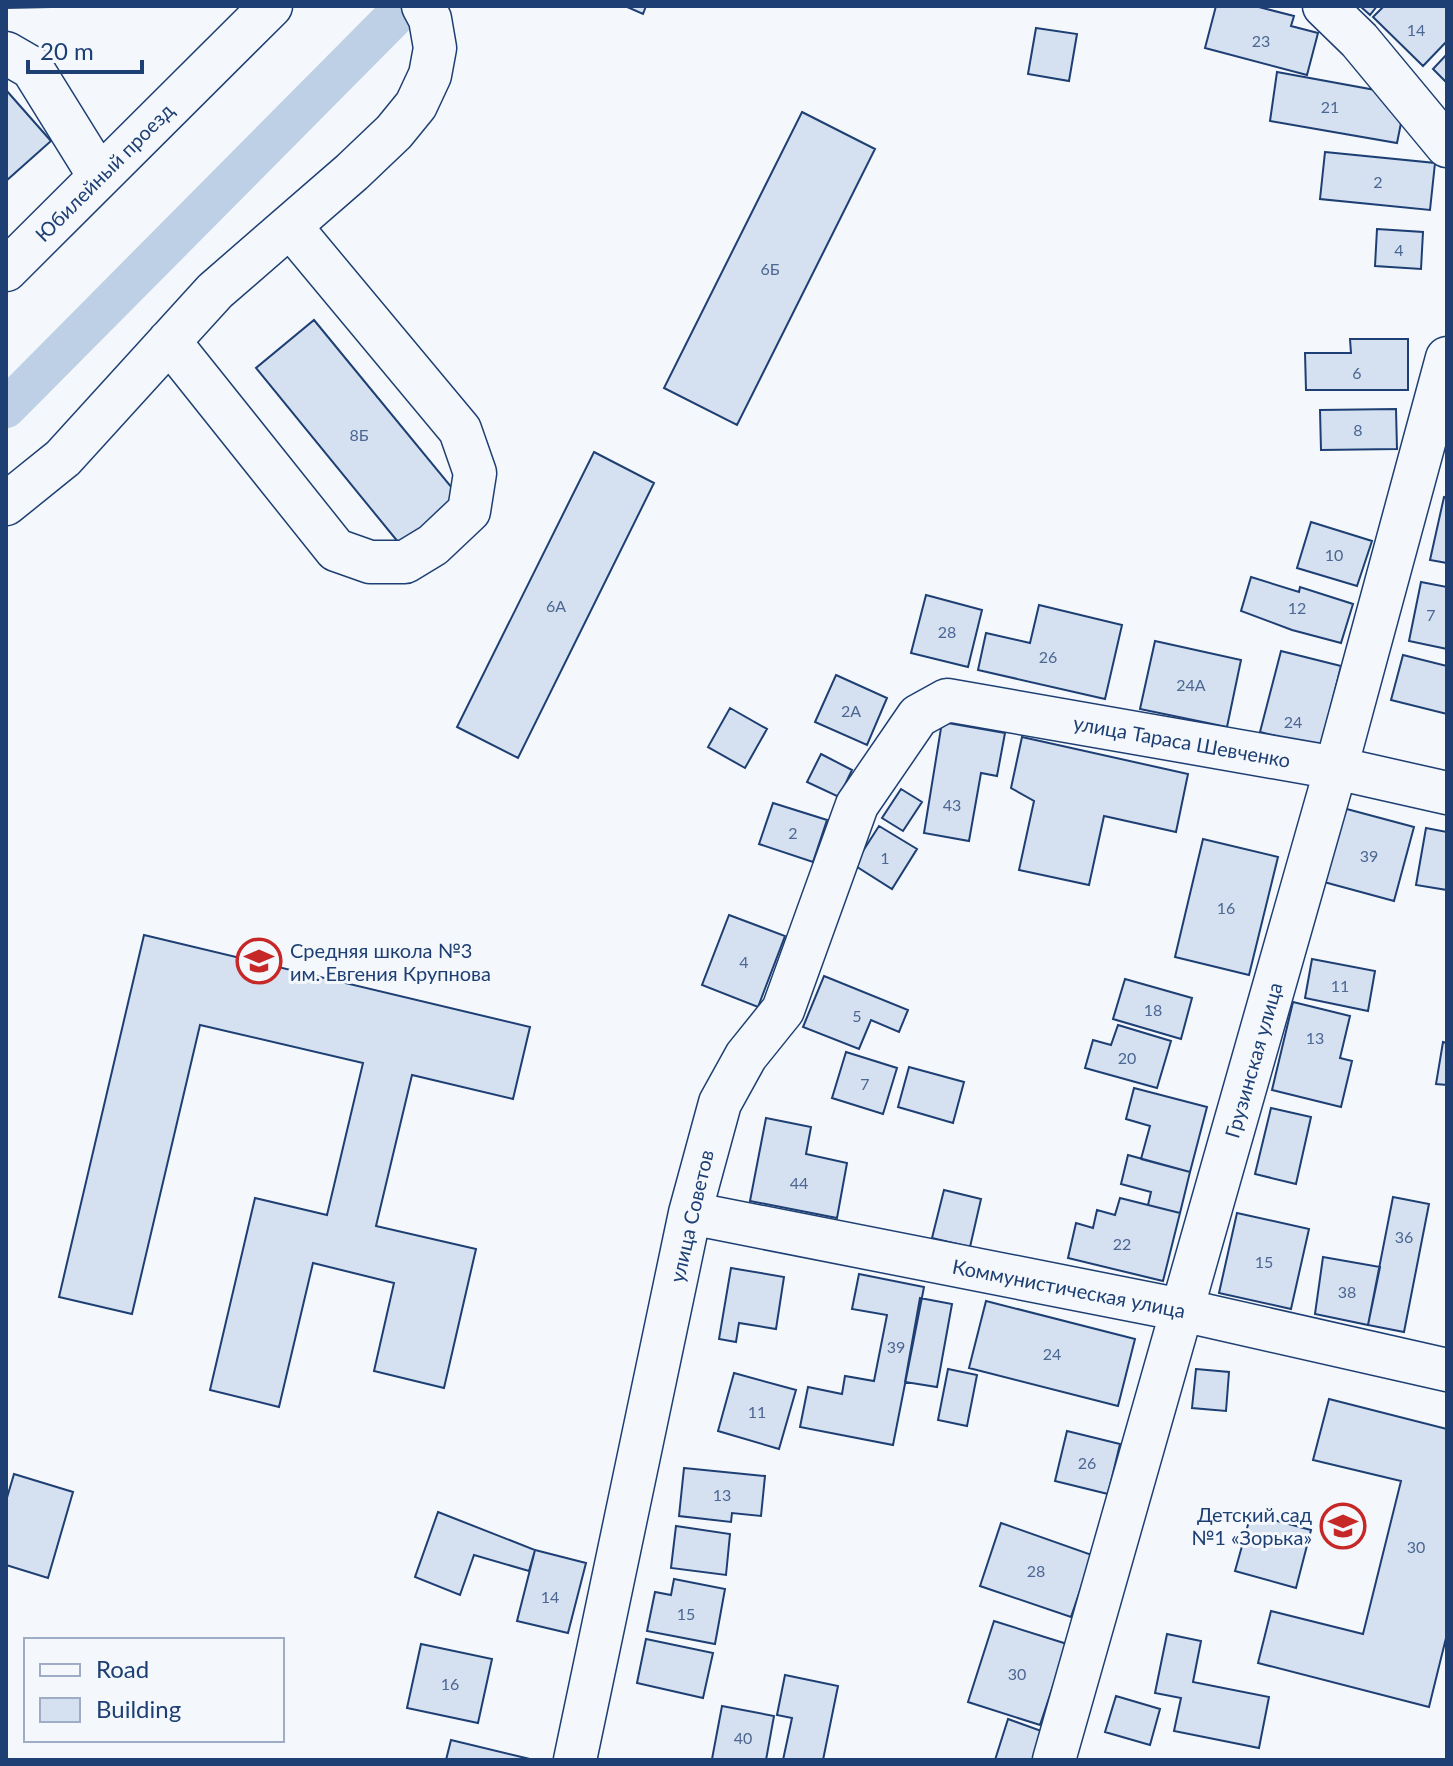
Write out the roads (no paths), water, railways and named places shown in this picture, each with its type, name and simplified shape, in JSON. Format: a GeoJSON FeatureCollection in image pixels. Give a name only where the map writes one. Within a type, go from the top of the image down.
{"type":"FeatureCollection","features":[{"type":"Feature","properties":{"kind":"street","name":"Юбилейный проезд"},"geometry":{"type":"LineString","coordinates":[[6,270],[271,6]]}},
{"type":"Feature","properties":{"kind":"street"},"geometry":{"type":"LineString","coordinates":[[6,504],[63,458],[215,291],[373,152],[416,105],[430,75],[435,48],[430,19],[423,6]]}},
{"type":"Feature","properties":{"kind":"street"},"geometry":{"type":"LineString","coordinates":[[1324,6],[1359,40],[1447,146]]}},
{"type":"Feature","properties":{"kind":"street"},"geometry":{"type":"LineString","coordinates":[[6,53],[32,68],[99,176]]}},
{"type":"Feature","properties":{"kind":"street"},"geometry":{"type":"LineString","coordinates":[[169,341],[336,550],[370,562],[405,562],[433,545],[469,511],[475,473],[460,430],[290,226]]}},
{"type":"Feature","properties":{"kind":"street","name":"Грузинская улица"},"geometry":{"type":"LineString","coordinates":[[1054,1760],[1336,768],[1447,358]]}},
{"type":"Feature","properties":{"kind":"street","name":"улица Тараса Шевченко"},"geometry":{"type":"LineString","coordinates":[[918,716],[947,700],[1336,768],[1447,793]]}},
{"type":"Feature","properties":{"kind":"street","name":"улица Советов"},"geometry":{"type":"LineString","coordinates":[[577,1760],[690,1213],[720,1103],[746,1056],[783,1010],[857,805],[918,716]]}},
{"type":"Feature","properties":{"kind":"street","name":"Коммунистическая улица"},"geometry":{"type":"LineString","coordinates":[[690,1213],[1182,1310],[1447,1370]]}},
{"type":"Feature","properties":{"kind":"waterway"},"geometry":{"type":"LineString","coordinates":[[6,408],[395,16]]}},
{"type":"Feature","properties":{"kind":"place","name":"Средняя школа №3 им. Евгения Крупнова"},"geometry":{"type":"Point","coordinates":[259,961]}},
{"type":"Feature","properties":{"kind":"place","name":"Детский сад №1 «Зорька»"},"geometry":{"type":"Point","coordinates":[1343,1526]}}]}
